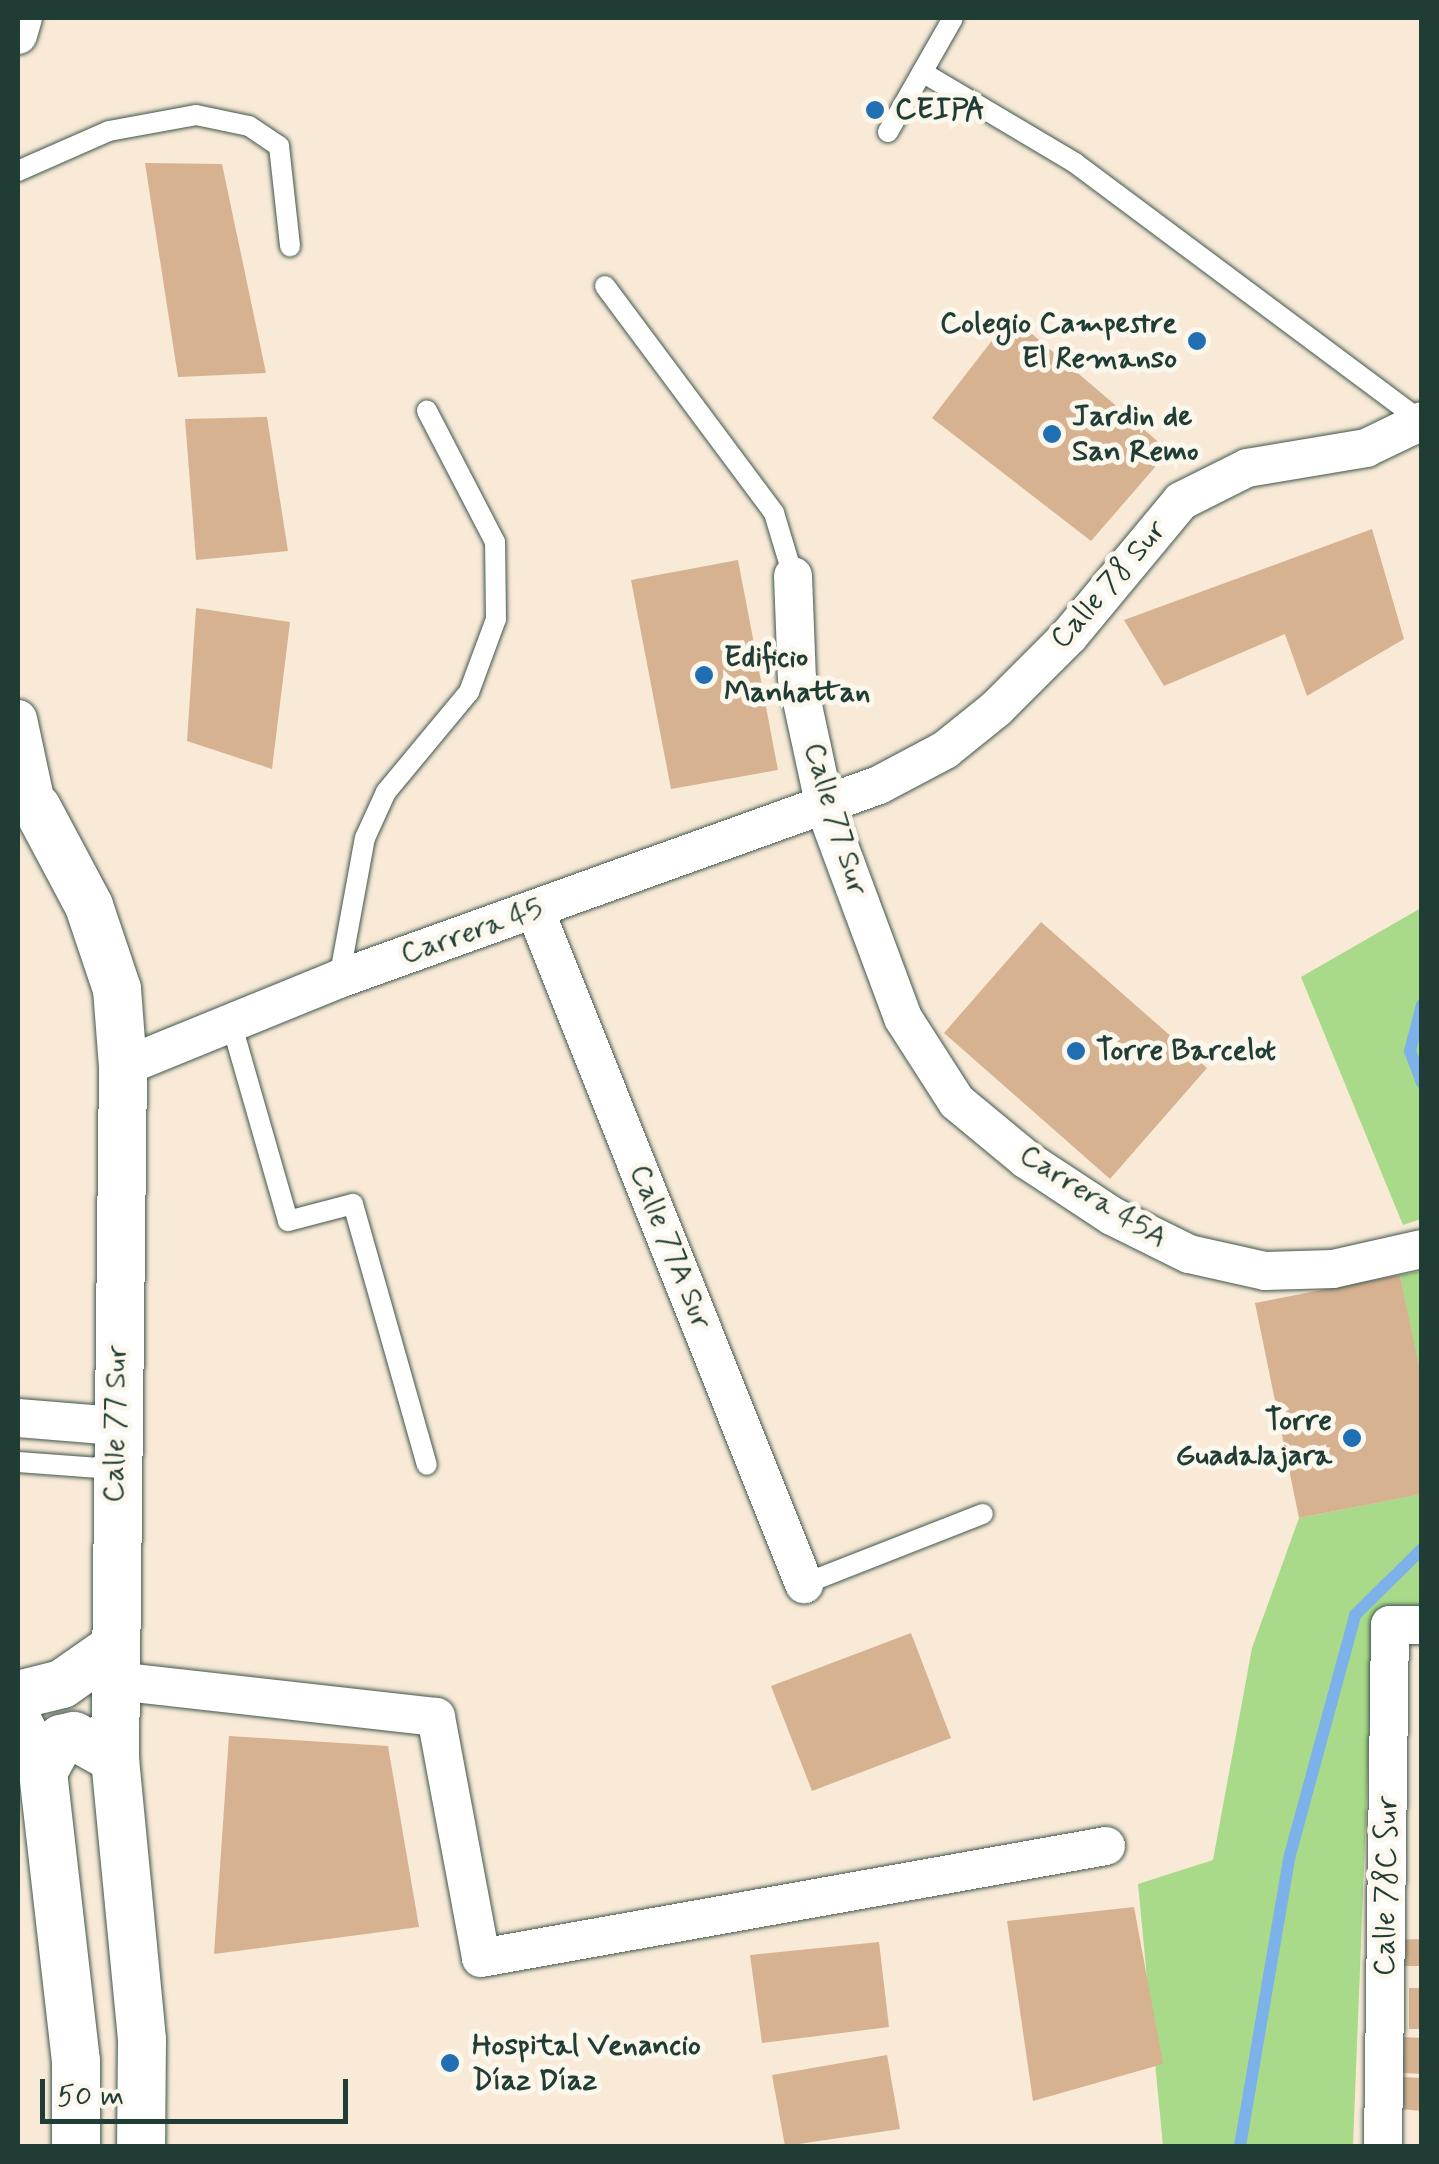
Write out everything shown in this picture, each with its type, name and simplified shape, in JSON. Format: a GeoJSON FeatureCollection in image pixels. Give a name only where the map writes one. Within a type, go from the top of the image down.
{"type":"FeatureCollection","features":[{"type":"Feature","properties":{"kind":"street"},"geometry":{"type":"LineString","coordinates":[[18,34],[23,18]]}},
{"type":"Feature","properties":{"kind":"street","name":"Calle 78 Sur"},"geometry":{"type":"LineString","coordinates":[[826,808],[945,750],[997,708],[1068,636],[1181,501],[1247,468],[1366,448],[1422,421]]}},
{"type":"Feature","properties":{"kind":"street","name":"Calle 77 Sur"},"geometry":{"type":"LineString","coordinates":[[793,576],[798,678],[826,808],[922,1051]]}},
{"type":"Feature","properties":{"kind":"street","name":"Calle 77 Sur"},"geometry":{"type":"LineString","coordinates":[[18,720],[27,799],[89,906],[117,989],[122,1067],[114,1448],[115,1759],[142,2040],[141,2146]]}},
{"type":"Feature","properties":{"kind":"street","name":"Carrera 45"},"geometry":{"type":"LineString","coordinates":[[122,1067],[339,978],[826,808]]}},
{"type":"Feature","properties":{"kind":"street","name":"Calle 77A Sur"},"geometry":{"type":"LineString","coordinates":[[535,910],[804,1584]]}},
{"type":"Feature","properties":{"kind":"street","name":"Carrera 45A"},"geometry":{"type":"LineString","coordinates":[[922,1051],[957,1102],[1028,1160],[1189,1254],[1265,1271],[1299,1270],[1422,1249]]}},
{"type":"Feature","properties":{"kind":"street"},"geometry":{"type":"LineString","coordinates":[[18,1418],[114,1448]]}},
{"type":"Feature","properties":{"kind":"street","name":"Calle 78C Sur"},"geometry":{"type":"LineString","coordinates":[[1384,2146],[1406,1625]]}},
{"type":"Feature","properties":{"kind":"street"},"geometry":{"type":"LineString","coordinates":[[18,1696],[116,1663],[436,1716],[480,1958],[1106,1846]]}},
{"type":"Feature","properties":{"kind":"street"},"geometry":{"type":"LineString","coordinates":[[18,1722],[43,1772],[76,2060],[76,2146]]}},
{"type":"Feature","properties":{"kind":"street"},"geometry":{"type":"LineString","coordinates":[[43,1772],[61,1740],[74,1736],[115,1759]]}},
{"type":"Feature","properties":{"kind":"lane"},"geometry":{"type":"LineString","coordinates":[[888,132],[954,18]]}},
{"type":"Feature","properties":{"kind":"lane"},"geometry":{"type":"LineString","coordinates":[[922,72],[1075,163],[1422,421]]}},
{"type":"Feature","properties":{"kind":"lane"},"geometry":{"type":"LineString","coordinates":[[18,171],[109,131],[196,116],[250,126],[279,146],[290,246]]}},
{"type":"Feature","properties":{"kind":"lane"},"geometry":{"type":"LineString","coordinates":[[605,286],[774,513],[793,576]]}},
{"type":"Feature","properties":{"kind":"lane"},"geometry":{"type":"LineString","coordinates":[[339,978],[365,838],[386,792],[469,692],[496,619],[495,542],[427,412]]}},
{"type":"Feature","properties":{"kind":"lane"},"geometry":{"type":"LineString","coordinates":[[231,1022],[288,1221],[352,1204],[427,1465]]}},
{"type":"Feature","properties":{"kind":"lane"},"geometry":{"type":"LineString","coordinates":[[18,1462],[114,1448]]}},
{"type":"Feature","properties":{"kind":"lane"},"geometry":{"type":"LineString","coordinates":[[804,1584],[982,1514]]}},
{"type":"Feature","properties":{"kind":"green space"},"geometry":{"type":"Polygon","coordinates":[[[1421,908],[1421,1219],[1403,1225],[1301,977],[1421,908]]]}},
{"type":"Feature","properties":{"kind":"green space"},"geometry":{"type":"Polygon","coordinates":[[[1421,1271],[1421,1381],[1400,1275],[1421,1271]]]}},
{"type":"Feature","properties":{"kind":"green space"},"geometry":{"type":"Polygon","coordinates":[[[1421,1494],[1421,1612],[1374,1614],[1353,2146],[1163,2146],[1138,1884],[1213,1860],[1252,1648],[1299,1518],[1421,1494]]]}},
{"type":"Feature","properties":{"kind":"building"},"geometry":{"type":"Polygon","coordinates":[[[145,163],[222,164],[266,373],[178,377],[145,163]]]}},
{"type":"Feature","properties":{"kind":"building","name":"Jardin de San Remo"},"geometry":{"type":"Polygon","coordinates":[[[1011,316],[1169,451],[1091,541],[932,418],[1011,316]]]}},
{"type":"Feature","properties":{"kind":"building"},"geometry":{"type":"Polygon","coordinates":[[[267,417],[288,551],[196,560],[185,419],[267,417]]]}},
{"type":"Feature","properties":{"kind":"building"},"geometry":{"type":"Polygon","coordinates":[[[1372,529],[1404,639],[1307,696],[1285,634],[1164,686],[1124,620],[1372,529]]]}},
{"type":"Feature","properties":{"kind":"building","name":"Edificio Manhattan"},"geometry":{"type":"Polygon","coordinates":[[[738,560],[778,770],[671,789],[631,580],[738,560]]]}},
{"type":"Feature","properties":{"kind":"building"},"geometry":{"type":"Polygon","coordinates":[[[196,608],[290,622],[272,769],[187,741],[196,608]]]}},
{"type":"Feature","properties":{"kind":"building","name":"Torre Barcelot"},"geometry":{"type":"Polygon","coordinates":[[[1041,922],[1207,1068],[1110,1179],[944,1033],[1041,922]]]}},
{"type":"Feature","properties":{"kind":"building","name":"Torre Guadalajara"},"geometry":{"type":"Polygon","coordinates":[[[1400,1275],[1422,1381],[1422,1494],[1299,1518],[1255,1303],[1400,1275]]]}},
{"type":"Feature","properties":{"kind":"building"},"geometry":{"type":"Polygon","coordinates":[[[911,1633],[951,1738],[812,1791],[771,1686],[911,1633]]]}},
{"type":"Feature","properties":{"kind":"building"},"geometry":{"type":"Polygon","coordinates":[[[229,1736],[388,1746],[419,1927],[214,1954],[229,1736]]]}},
{"type":"Feature","properties":{"kind":"building"},"geometry":{"type":"Polygon","coordinates":[[[1134,1907],[1163,2064],[1033,2101],[1007,1921],[1134,1907]]]}},
{"type":"Feature","properties":{"kind":"building"},"geometry":{"type":"Polygon","coordinates":[[[1422,1939],[1422,1966],[1393,1966],[1392,1940],[1422,1939]]]}},
{"type":"Feature","properties":{"kind":"building"},"geometry":{"type":"Polygon","coordinates":[[[879,1942],[889,2027],[762,2043],[750,1955],[879,1942]]]}},
{"type":"Feature","properties":{"kind":"building"},"geometry":{"type":"Polygon","coordinates":[[[1409,1988],[1422,1988],[1422,2029],[1409,2029],[1409,1988]]]}},
{"type":"Feature","properties":{"kind":"building"},"geometry":{"type":"Polygon","coordinates":[[[1404,2037],[1422,2038],[1422,2074],[1403,2073],[1404,2037]]]}},
{"type":"Feature","properties":{"kind":"building"},"geometry":{"type":"Polygon","coordinates":[[[887,2055],[900,2129],[785,2146],[772,2075],[887,2055]]]}},
{"type":"Feature","properties":{"kind":"building"},"geometry":{"type":"Polygon","coordinates":[[[1402,2077],[1422,2078],[1422,2111],[1400,2109],[1402,2077]]]}},
{"type":"Feature","properties":{"kind":"waterway"},"geometry":{"type":"LineString","coordinates":[[1422,1005],[1410,1051],[1422,1083]]}},
{"type":"Feature","properties":{"kind":"waterway"},"geometry":{"type":"LineString","coordinates":[[1240,2146],[1290,1855],[1355,1615],[1422,1549]]}},
{"type":"Feature","properties":{"kind":"place","name":"CEIPA"},"geometry":{"type":"Point","coordinates":[875,110]}},
{"type":"Feature","properties":{"kind":"place","name":"Colegio Campestre El Remanso"},"geometry":{"type":"Point","coordinates":[1197,341]}},
{"type":"Feature","properties":{"kind":"place","name":"Jardin de San Remo"},"geometry":{"type":"Point","coordinates":[1052,434]}},
{"type":"Feature","properties":{"kind":"place","name":"Edificio Manhattan"},"geometry":{"type":"Point","coordinates":[704,675]}},
{"type":"Feature","properties":{"kind":"place","name":"Torre Barcelot"},"geometry":{"type":"Point","coordinates":[1076,1051]}},
{"type":"Feature","properties":{"kind":"place","name":"Torre Guadalajara"},"geometry":{"type":"Point","coordinates":[1352,1438]}},
{"type":"Feature","properties":{"kind":"place","name":"Hospital Venancio Díaz Díaz"},"geometry":{"type":"Point","coordinates":[450,2063]}}]}
